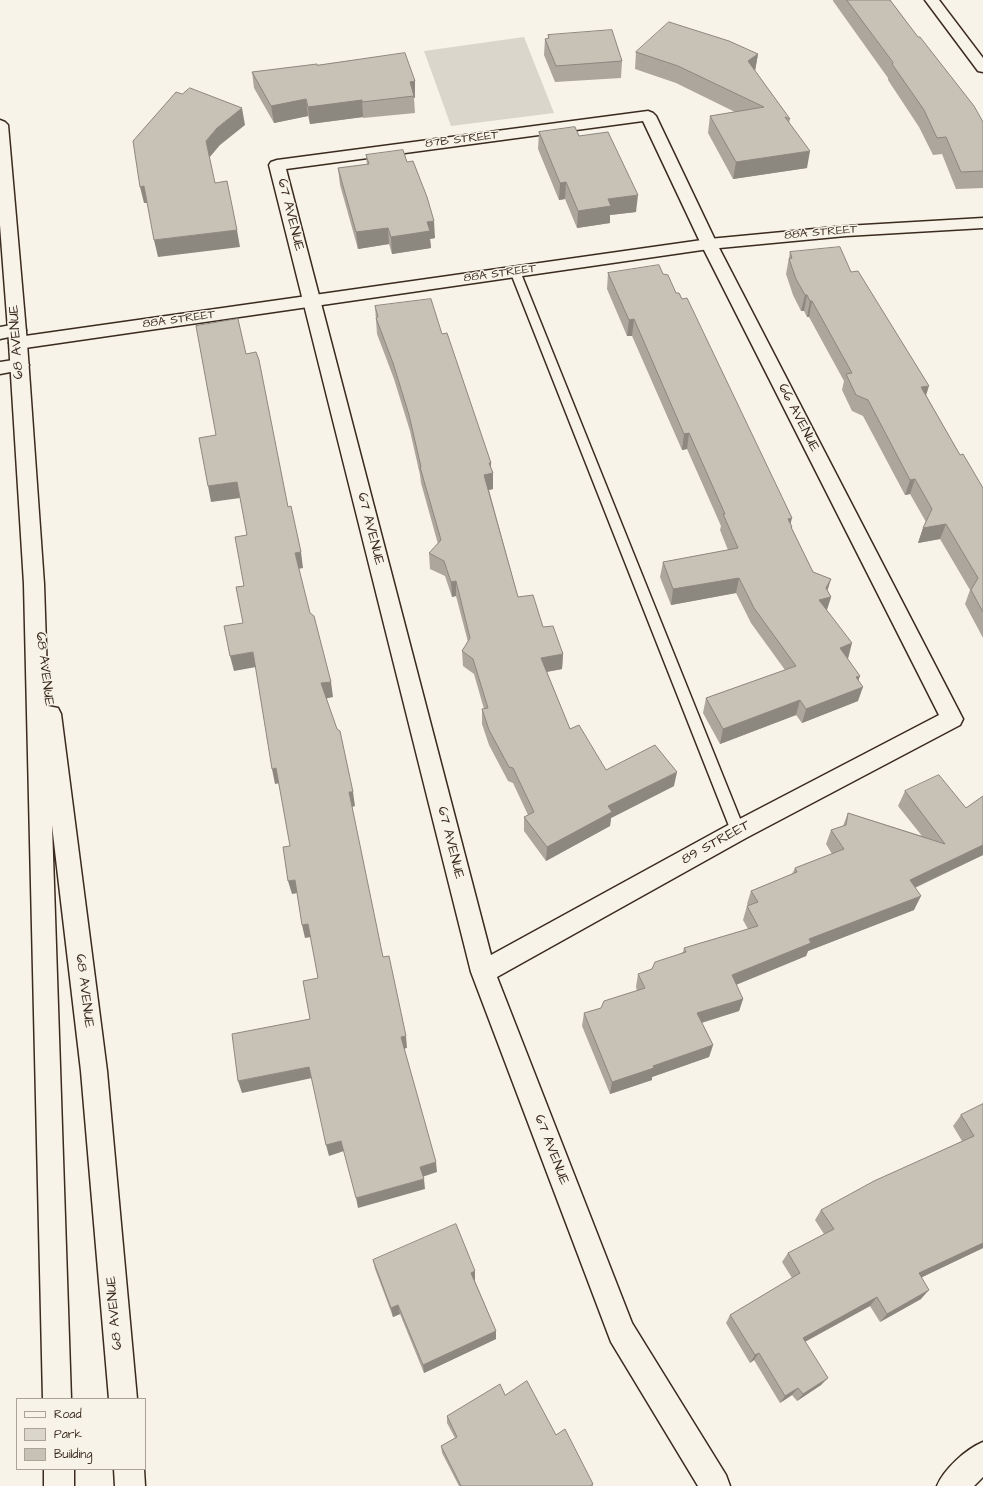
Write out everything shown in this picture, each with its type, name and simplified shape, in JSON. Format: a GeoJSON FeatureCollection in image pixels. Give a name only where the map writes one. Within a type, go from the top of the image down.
{"type":"FeatureCollection","features":[{"type":"Feature","properties":{"kind":"street"},"geometry":{"type":"LineString","coordinates":[[932,0],[983,68]]}},
{"type":"Feature","properties":{"kind":"street","name":"87B STREET"},"geometry":{"type":"LineString","coordinates":[[277,165],[648,116]]}},
{"type":"Feature","properties":{"kind":"street","name":"66 AVENUE"},"geometry":{"type":"LineString","coordinates":[[648,116],[709,244],[952,720]]}},
{"type":"Feature","properties":{"kind":"street","name":"68 AVENUE"},"geometry":{"type":"LineString","coordinates":[[0,124],[12,335],[20,365],[34,584],[57,1398]]}},
{"type":"Feature","properties":{"kind":"street","name":"67 AVENUE"},"geometry":{"type":"LineString","coordinates":[[277,165],[483,972],[621,1332],[715,1486]]}},
{"type":"Feature","properties":{"kind":"street","name":"88A STREET"},"geometry":{"type":"LineString","coordinates":[[12,335],[312,300],[709,244],[812,233],[917,225],[983,223]]}},
{"type":"Feature","properties":{"kind":"street"},"geometry":{"type":"LineString","coordinates":[[0,368],[20,365]]}},
{"type":"Feature","properties":{"kind":"street","name":"68 AVENUE"},"geometry":{"type":"LineString","coordinates":[[34,584],[94,1070],[123,1398]]}},
{"type":"Feature","properties":{"kind":"street","name":"89 STREET"},"geometry":{"type":"LineString","coordinates":[[483,972],[738,831],[952,720]]}},
{"type":"Feature","properties":{"kind":"street"},"geometry":{"type":"LineString","coordinates":[[952,1486],[983,1457]]}},
{"type":"Feature","properties":{"kind":"street"},"geometry":{"type":"LineString","coordinates":[[59,1470],[59,1486]]}},
{"type":"Feature","properties":{"kind":"street"},"geometry":{"type":"LineString","coordinates":[[129,1470],[130,1486]]}},
{"type":"Feature","properties":{"kind":"lane"},"geometry":{"type":"LineString","coordinates":[[515,271],[738,831]]}},
{"type":"Feature","properties":{"kind":"green space"},"geometry":{"type":"Polygon","coordinates":[[[524,37],[554,113],[451,126],[424,51],[524,37]]]}},
{"type":"Feature","properties":{"kind":"building"},"geometry":{"type":"Polygon","coordinates":[[[847,0],[890,0],[918,37],[920,37],[974,106],[983,122],[983,171],[961,172],[946,137],[937,138],[924,110],[892,64],[893,63],[847,0]]]}},
{"type":"Feature","properties":{"kind":"building"},"geometry":{"type":"Polygon","coordinates":[[[669,22],[729,41],[758,54],[748,61],[790,119],[785,117],[810,151],[736,162],[710,116],[764,107],[678,66],[636,52],[669,22]]]}},
{"type":"Feature","properties":{"kind":"building"},"geometry":{"type":"Polygon","coordinates":[[[612,30],[622,61],[556,66],[545,39],[549,38],[548,35],[612,30]]]}},
{"type":"Feature","properties":{"kind":"building"},"geometry":{"type":"Polygon","coordinates":[[[405,53],[415,81],[410,82],[414,96],[362,102],[362,100],[308,107],[306,99],[271,106],[252,72],[317,65],[405,53]]]}},
{"type":"Feature","properties":{"kind":"building"},"geometry":{"type":"Polygon","coordinates":[[[190,88],[242,108],[217,128],[206,141],[215,183],[227,181],[237,230],[154,240],[144,186],[140,187],[133,141],[176,92],[182,94],[190,88]]]}},
{"type":"Feature","properties":{"kind":"building"},"geometry":{"type":"Polygon","coordinates":[[[575,127],[579,136],[608,132],[638,195],[608,199],[611,206],[578,211],[566,182],[560,183],[539,132],[575,127]]]}},
{"type":"Feature","properties":{"kind":"building"},"geometry":{"type":"Polygon","coordinates":[[[403,150],[407,162],[413,161],[427,197],[434,221],[427,222],[430,231],[391,237],[388,228],[356,232],[338,168],[369,164],[366,155],[403,150]]]}},
{"type":"Feature","properties":{"kind":"building"},"geometry":{"type":"Polygon","coordinates":[[[840,247],[851,272],[858,271],[929,386],[921,387],[960,455],[963,454],[983,488],[983,612],[971,590],[978,578],[946,524],[923,528],[932,509],[915,479],[910,480],[868,400],[856,395],[846,374],[852,373],[812,301],[810,301],[807,295],[805,295],[796,279],[789,259],[792,258],[790,252],[840,247]]]}},
{"type":"Feature","properties":{"kind":"building"},"geometry":{"type":"Polygon","coordinates":[[[659,265],[663,274],[668,275],[676,293],[679,293],[682,299],[687,298],[792,518],[788,519],[791,527],[813,572],[831,579],[826,588],[831,597],[819,600],[852,643],[840,648],[860,676],[856,677],[863,687],[806,709],[800,700],[723,729],[706,698],[796,666],[754,608],[739,578],[673,589],[663,562],[738,548],[723,514],[725,514],[689,433],[684,434],[634,319],[629,320],[608,273],[659,265]]]}},
{"type":"Feature","properties":{"kind":"building"},"geometry":{"type":"Polygon","coordinates":[[[431,299],[442,334],[447,333],[491,463],[489,463],[493,473],[484,475],[518,597],[533,595],[543,627],[553,626],[563,654],[541,658],[570,729],[579,725],[606,770],[655,745],[677,772],[608,806],[612,812],[547,847],[524,817],[534,812],[513,768],[509,767],[489,730],[482,709],[488,708],[473,659],[462,651],[470,638],[456,581],[451,582],[444,561],[429,553],[441,540],[420,467],[409,415],[393,363],[376,318],[378,317],[375,306],[431,299]]]}},
{"type":"Feature","properties":{"kind":"building"},"geometry":{"type":"Polygon","coordinates":[[[238,319],[246,354],[256,352],[259,360],[288,507],[291,506],[301,552],[295,553],[310,613],[314,616],[331,682],[321,683],[337,729],[340,731],[353,792],[349,792],[383,957],[389,956],[406,1036],[401,1037],[436,1162],[420,1167],[424,1179],[356,1198],[341,1141],[326,1145],[309,1067],[238,1081],[232,1034],[310,1019],[303,981],[318,978],[308,924],[302,925],[295,880],[288,881],[283,847],[290,846],[276,768],[272,769],[253,652],[230,656],[224,626],[243,623],[236,587],[244,586],[235,537],[247,535],[237,482],[208,486],[199,438],[216,435],[196,326],[238,319]]]}},
{"type":"Feature","properties":{"kind":"building"},"geometry":{"type":"Polygon","coordinates":[[[939,775],[966,808],[983,796],[983,845],[910,880],[921,896],[809,939],[811,943],[732,975],[743,999],[697,1013],[713,1045],[653,1066],[654,1068],[612,1082],[584,1013],[601,1008],[604,1001],[645,988],[638,974],[652,969],[655,962],[686,952],[684,948],[758,926],[747,906],[758,902],[751,891],[797,872],[795,868],[844,849],[831,830],[846,825],[848,813],[945,844],[905,791],[939,775]]]}},
{"type":"Feature","properties":{"kind":"building"},"geometry":{"type":"Polygon","coordinates":[[[983,1104],[983,1243],[919,1273],[929,1290],[887,1314],[877,1297],[803,1338],[828,1378],[803,1394],[798,1388],[785,1396],[759,1353],[755,1355],[730,1315],[800,1273],[788,1253],[834,1229],[821,1210],[874,1181],[974,1136],[961,1115],[983,1104]]]}},
{"type":"Feature","properties":{"kind":"building"},"geometry":{"type":"Polygon","coordinates":[[[456,1224],[475,1271],[471,1273],[496,1331],[423,1365],[398,1305],[391,1308],[373,1260],[456,1224]]]}},
{"type":"Feature","properties":{"kind":"building"},"geometry":{"type":"Polygon","coordinates":[[[527,1381],[556,1435],[565,1429],[593,1484],[590,1486],[461,1486],[441,1446],[457,1437],[447,1416],[500,1384],[505,1395],[527,1381]]]}}]}
